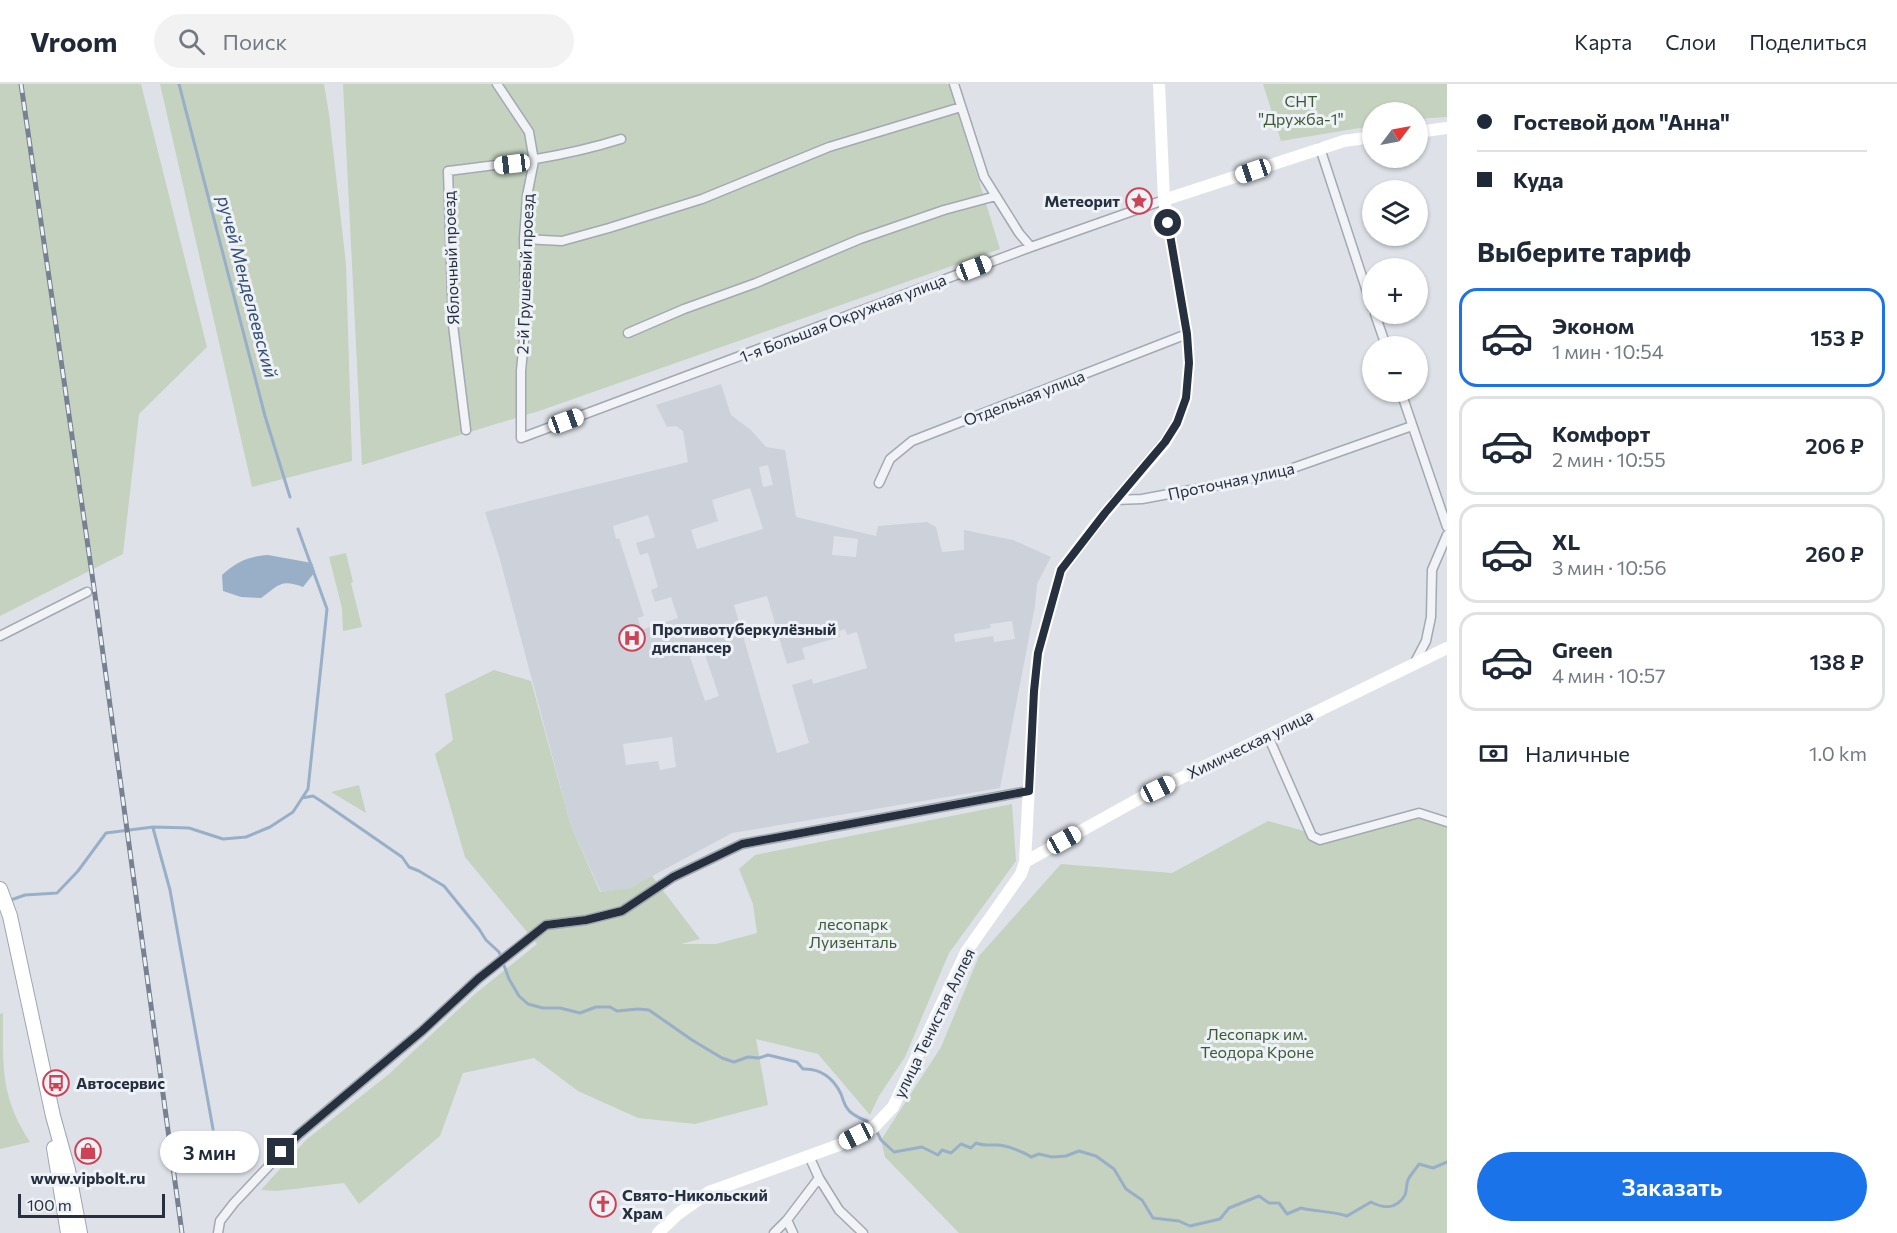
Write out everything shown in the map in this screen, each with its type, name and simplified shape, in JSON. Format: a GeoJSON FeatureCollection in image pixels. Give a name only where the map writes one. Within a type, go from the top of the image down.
{"type":"FeatureCollection","features":[{"type":"Feature","properties":{"kind":"main road","name":"улица Тенистая Аллея"},"geometry":{"type":"LineString","coordinates":[[658,1233],[678,1214],[709,1192],[839,1145],[873,1128],[893,1107],[966,952],[1021,874],[1025,862],[1038,653],[1061,570],[1115,500],[1165,442],[1177,423],[1186,398],[1189,363],[1187,334],[1164,200],[1159,84]]}},
{"type":"Feature","properties":{"kind":"main road"},"geometry":{"type":"LineString","coordinates":[[1428,131],[1447,128]]}},
{"type":"Feature","properties":{"kind":"main road","name":"1-я Большая Окружная улица"},"geometry":{"type":"LineString","coordinates":[[1164,200],[1320,148],[1362,138]]}},
{"type":"Feature","properties":{"kind":"main road","name":"Химическая улица"},"geometry":{"type":"LineString","coordinates":[[1025,862],[1142,797],[1447,648]]}},
{"type":"Feature","properties":{"kind":"main road"},"geometry":{"type":"LineString","coordinates":[[1,892],[5,918],[68,1170],[80,1233]]}},
{"type":"Feature","properties":{"kind":"main road"},"geometry":{"type":"LineString","coordinates":[[53,1116],[52,1136],[68,1233]]}},
{"type":"Feature","properties":{"kind":"street","name":"2-й Грушевый проезд"},"geometry":{"type":"LineString","coordinates":[[497,84],[529,132],[534,161],[527,196],[524,239],[526,318],[521,371],[522,438]]}},
{"type":"Feature","properties":{"kind":"street"},"geometry":{"type":"LineString","coordinates":[[954,84],[984,177],[1019,233],[1031,247]]}},
{"type":"Feature","properties":{"kind":"street"},"geometry":{"type":"LineString","coordinates":[[524,239],[562,241],[609,228],[702,199],[830,147],[961,107]]}},
{"type":"Feature","properties":{"kind":"street"},"geometry":{"type":"LineString","coordinates":[[534,161],[621,139]]}},
{"type":"Feature","properties":{"kind":"street"},"geometry":{"type":"LineString","coordinates":[[1320,148],[1362,276]]}},
{"type":"Feature","properties":{"kind":"street","name":"Яблочный проезд"},"geometry":{"type":"LineString","coordinates":[[466,430],[453,325],[448,171],[534,161]]}},
{"type":"Feature","properties":{"kind":"street"},"geometry":{"type":"LineString","coordinates":[[628,333],[860,239],[944,210],[996,196]]}},
{"type":"Feature","properties":{"kind":"street","name":"1-я Большая Окружная улица"},"geometry":{"type":"LineString","coordinates":[[522,438],[1031,247],[1164,200]]}},
{"type":"Feature","properties":{"kind":"street","name":"Отдельная улица"},"geometry":{"type":"LineString","coordinates":[[879,483],[890,459],[912,441],[1187,334]]}},
{"type":"Feature","properties":{"kind":"street"},"geometry":{"type":"LineString","coordinates":[[1404,402],[1447,527]]}},
{"type":"Feature","properties":{"kind":"street","name":"Проточная улица"},"geometry":{"type":"LineString","coordinates":[[1115,500],[1142,500],[1276,474],[1412,426]]}},
{"type":"Feature","properties":{"kind":"street"},"geometry":{"type":"LineString","coordinates":[[1414,665],[1426,641],[1431,617],[1432,570],[1447,535]]}},
{"type":"Feature","properties":{"kind":"street"},"geometry":{"type":"LineString","coordinates":[[0,636],[87,592]]}},
{"type":"Feature","properties":{"kind":"street"},"geometry":{"type":"LineString","coordinates":[[1268,736],[1312,836],[1316,839],[1320,840],[1419,813],[1447,822]]}},
{"type":"Feature","properties":{"kind":"street"},"geometry":{"type":"LineString","coordinates":[[218,1233],[220,1221],[234,1203],[298,1135],[422,1031],[497,964],[546,925],[586,920],[622,911],[673,877],[742,844],[1029,791]]}},
{"type":"Feature","properties":{"kind":"street"},"geometry":{"type":"LineString","coordinates":[[809,1155],[819,1178],[839,1210],[863,1233]]}},
{"type":"Feature","properties":{"kind":"street"},"geometry":{"type":"LineString","coordinates":[[774,1233],[787,1220],[819,1178]]}},
{"type":"Feature","properties":{"kind":"street"},"geometry":{"type":"LineString","coordinates":[[787,1220],[793,1233]]}},
{"type":"Feature","properties":{"kind":"shaded area","name":"Противотуберкулёзный диспансер"},"geometry":{"type":"Polygon","coordinates":[[[721,384],[731,415],[751,430],[766,447],[785,450],[796,517],[876,536],[878,526],[927,522],[936,527],[942,552],[964,550],[964,530],[1013,540],[1051,557],[1037,584],[1035,606],[1000,788],[732,833],[630,888],[601,892],[571,826],[499,556],[485,512],[688,462],[683,431],[676,426],[667,427],[656,405],[721,384]],[[768,465],[759,467],[763,487],[773,485],[768,465]],[[750,488],[712,500],[718,521],[691,530],[697,549],[763,529],[750,488]],[[648,515],[613,526],[616,539],[619,538],[644,616],[638,618],[641,630],[678,618],[671,597],[655,602],[651,590],[658,587],[648,553],[640,555],[636,543],[655,537],[648,515]],[[834,536],[832,555],[856,557],[858,539],[834,536]],[[767,596],[734,605],[777,753],[809,743],[792,685],[812,679],[813,684],[867,668],[857,632],[847,635],[845,629],[839,631],[840,637],[802,648],[805,659],[787,664],[767,596]],[[1012,621],[990,624],[991,628],[954,634],[955,642],[993,636],[994,642],[1015,639],[1012,621]],[[704,652],[690,657],[705,701],[719,696],[704,652]],[[672,737],[623,744],[626,765],[658,761],[660,770],[676,767],[672,737]]]}},
{"type":"Feature","properties":{"kind":"green space"},"geometry":{"type":"Polygon","coordinates":[[[0,84],[141,84],[207,347],[139,414],[123,554],[0,616],[0,84]]]}},
{"type":"Feature","properties":{"kind":"green space"},"geometry":{"type":"Polygon","coordinates":[[[160,84],[324,84],[346,264],[352,461],[252,487],[160,84]]]}},
{"type":"Feature","properties":{"kind":"green space"},"geometry":{"type":"Polygon","coordinates":[[[343,84],[949,84],[1000,249],[539,411],[362,465],[343,84]]]}},
{"type":"Feature","properties":{"kind":"green space","name":"СНТ \"Дружба-1\""},"geometry":{"type":"Polygon","coordinates":[[[1263,84],[1447,84],[1447,117],[1428,118],[1428,102],[1362,102],[1362,128],[1281,141],[1263,84]]]}},
{"type":"Feature","properties":{"kind":"green space"},"geometry":{"type":"Polygon","coordinates":[[[346,553],[362,627],[343,631],[342,608],[329,557],[346,553]]]}},
{"type":"Feature","properties":{"kind":"green space","name":"лесопарк Луизенталь"},"geometry":{"type":"Polygon","coordinates":[[[494,670],[531,681],[571,826],[600,892],[630,888],[652,876],[700,939],[681,944],[716,944],[757,933],[753,904],[739,869],[755,855],[1012,804],[1016,861],[949,953],[905,1057],[879,1096],[870,1115],[818,1054],[756,1039],[768,1105],[695,1124],[638,1118],[578,1091],[534,1058],[463,1073],[440,1136],[359,1204],[344,1183],[277,1191],[261,1190],[306,1140],[389,1074],[475,994],[537,944],[465,857],[435,754],[453,740],[445,694],[494,670]]]}},
{"type":"Feature","properties":{"kind":"green space"},"geometry":{"type":"Polygon","coordinates":[[[359,785],[366,813],[331,792],[359,785]]]}},
{"type":"Feature","properties":{"kind":"green space","name":"Лесопарк им. Теодора Кроне"},"geometry":{"type":"Polygon","coordinates":[[[1414,814],[1447,825],[1447,1233],[959,1233],[885,1157],[881,1140],[941,1047],[979,956],[1061,864],[1172,873],[1268,821],[1336,840],[1414,814]]]}},
{"type":"Feature","properties":{"kind":"green space"},"geometry":{"type":"Polygon","coordinates":[[[3,1013],[4,1065],[8,1095],[20,1125],[30,1142],[0,1149],[0,1014],[3,1013]]]}},
{"type":"Feature","properties":{"kind":"water"},"geometry":{"type":"Polygon","coordinates":[[[268,555],[312,563],[315,572],[303,587],[284,583],[261,598],[241,597],[223,591],[222,575],[227,570],[249,558],[268,555]]]}},
{"type":"Feature","properties":{"kind":"waterway","name":"ручей Менделеевский"},"geometry":{"type":"LineString","coordinates":[[179,84],[265,416],[290,497]]}},
{"type":"Feature","properties":{"kind":"waterway","name":"ручей Менделеевский"},"geometry":{"type":"LineString","coordinates":[[8,901],[25,895],[57,893],[78,871],[106,833],[153,827],[189,828],[223,839],[246,837],[270,827],[293,812],[308,789],[327,609],[298,529]]}},
{"type":"Feature","properties":{"kind":"waterway"},"geometry":{"type":"LineString","coordinates":[[302,798],[313,796],[402,857],[409,867],[444,886],[486,940],[499,952],[509,979],[519,996],[528,1004],[580,1013],[596,1007],[610,1007],[617,1011],[649,1010],[722,1058],[734,1062],[748,1057],[759,1058],[768,1055],[797,1062],[803,1069],[816,1070],[826,1075],[835,1084],[849,1110],[867,1121]]}},
{"type":"Feature","properties":{"kind":"waterway"},"geometry":{"type":"LineString","coordinates":[[153,828],[170,890],[213,1129]]}},
{"type":"Feature","properties":{"kind":"waterway"},"geometry":{"type":"LineString","coordinates":[[876,1130],[881,1140],[894,1152],[922,1147],[938,1155],[942,1150],[951,1153],[961,1144],[971,1148],[976,1143],[1005,1146],[1031,1157],[1039,1154],[1052,1157],[1066,1156],[1079,1151],[1096,1156],[1114,1169],[1126,1189],[1142,1200],[1153,1218],[1179,1221],[1190,1226],[1220,1219],[1229,1208],[1259,1196],[1269,1203],[1279,1203],[1287,1214],[1301,1208],[1347,1216],[1371,1202],[1381,1206],[1390,1206],[1402,1200],[1408,1180],[1419,1164],[1433,1168],[1447,1162]]}},
{"type":"Feature","properties":{"kind":"railway"},"geometry":{"type":"LineString","coordinates":[[21,84],[94,588],[182,1233]]}},
{"type":"Feature","properties":{"kind":"place","name":"Метеорит"},"geometry":{"type":"Point","coordinates":[1139,201]}},
{"type":"Feature","properties":{"kind":"place","name":"Противотуберкулёзный диспансер"},"geometry":{"type":"Point","coordinates":[632,638]}},
{"type":"Feature","properties":{"kind":"place","name":"Автосервис"},"geometry":{"type":"Point","coordinates":[56,1083]}},
{"type":"Feature","properties":{"kind":"place","name":"www.vipbolt.ru"},"geometry":{"type":"Point","coordinates":[88,1151]}},
{"type":"Feature","properties":{"kind":"place","name":"Свято-Никольский Храм"},"geometry":{"type":"Point","coordinates":[603,1204]}},
{"type":"Feature","properties":{"kind":"route"},"geometry":{"type":"LineString","coordinates":[[281,1152],[298,1135],[454,1004],[478,979],[546,925],[586,920],[622,911],[673,877],[742,844],[1029,791],[1038,653],[1061,570],[1083,540],[1165,442],[1177,423],[1186,398],[1189,363],[1187,334],[1168,223]]}}]}
